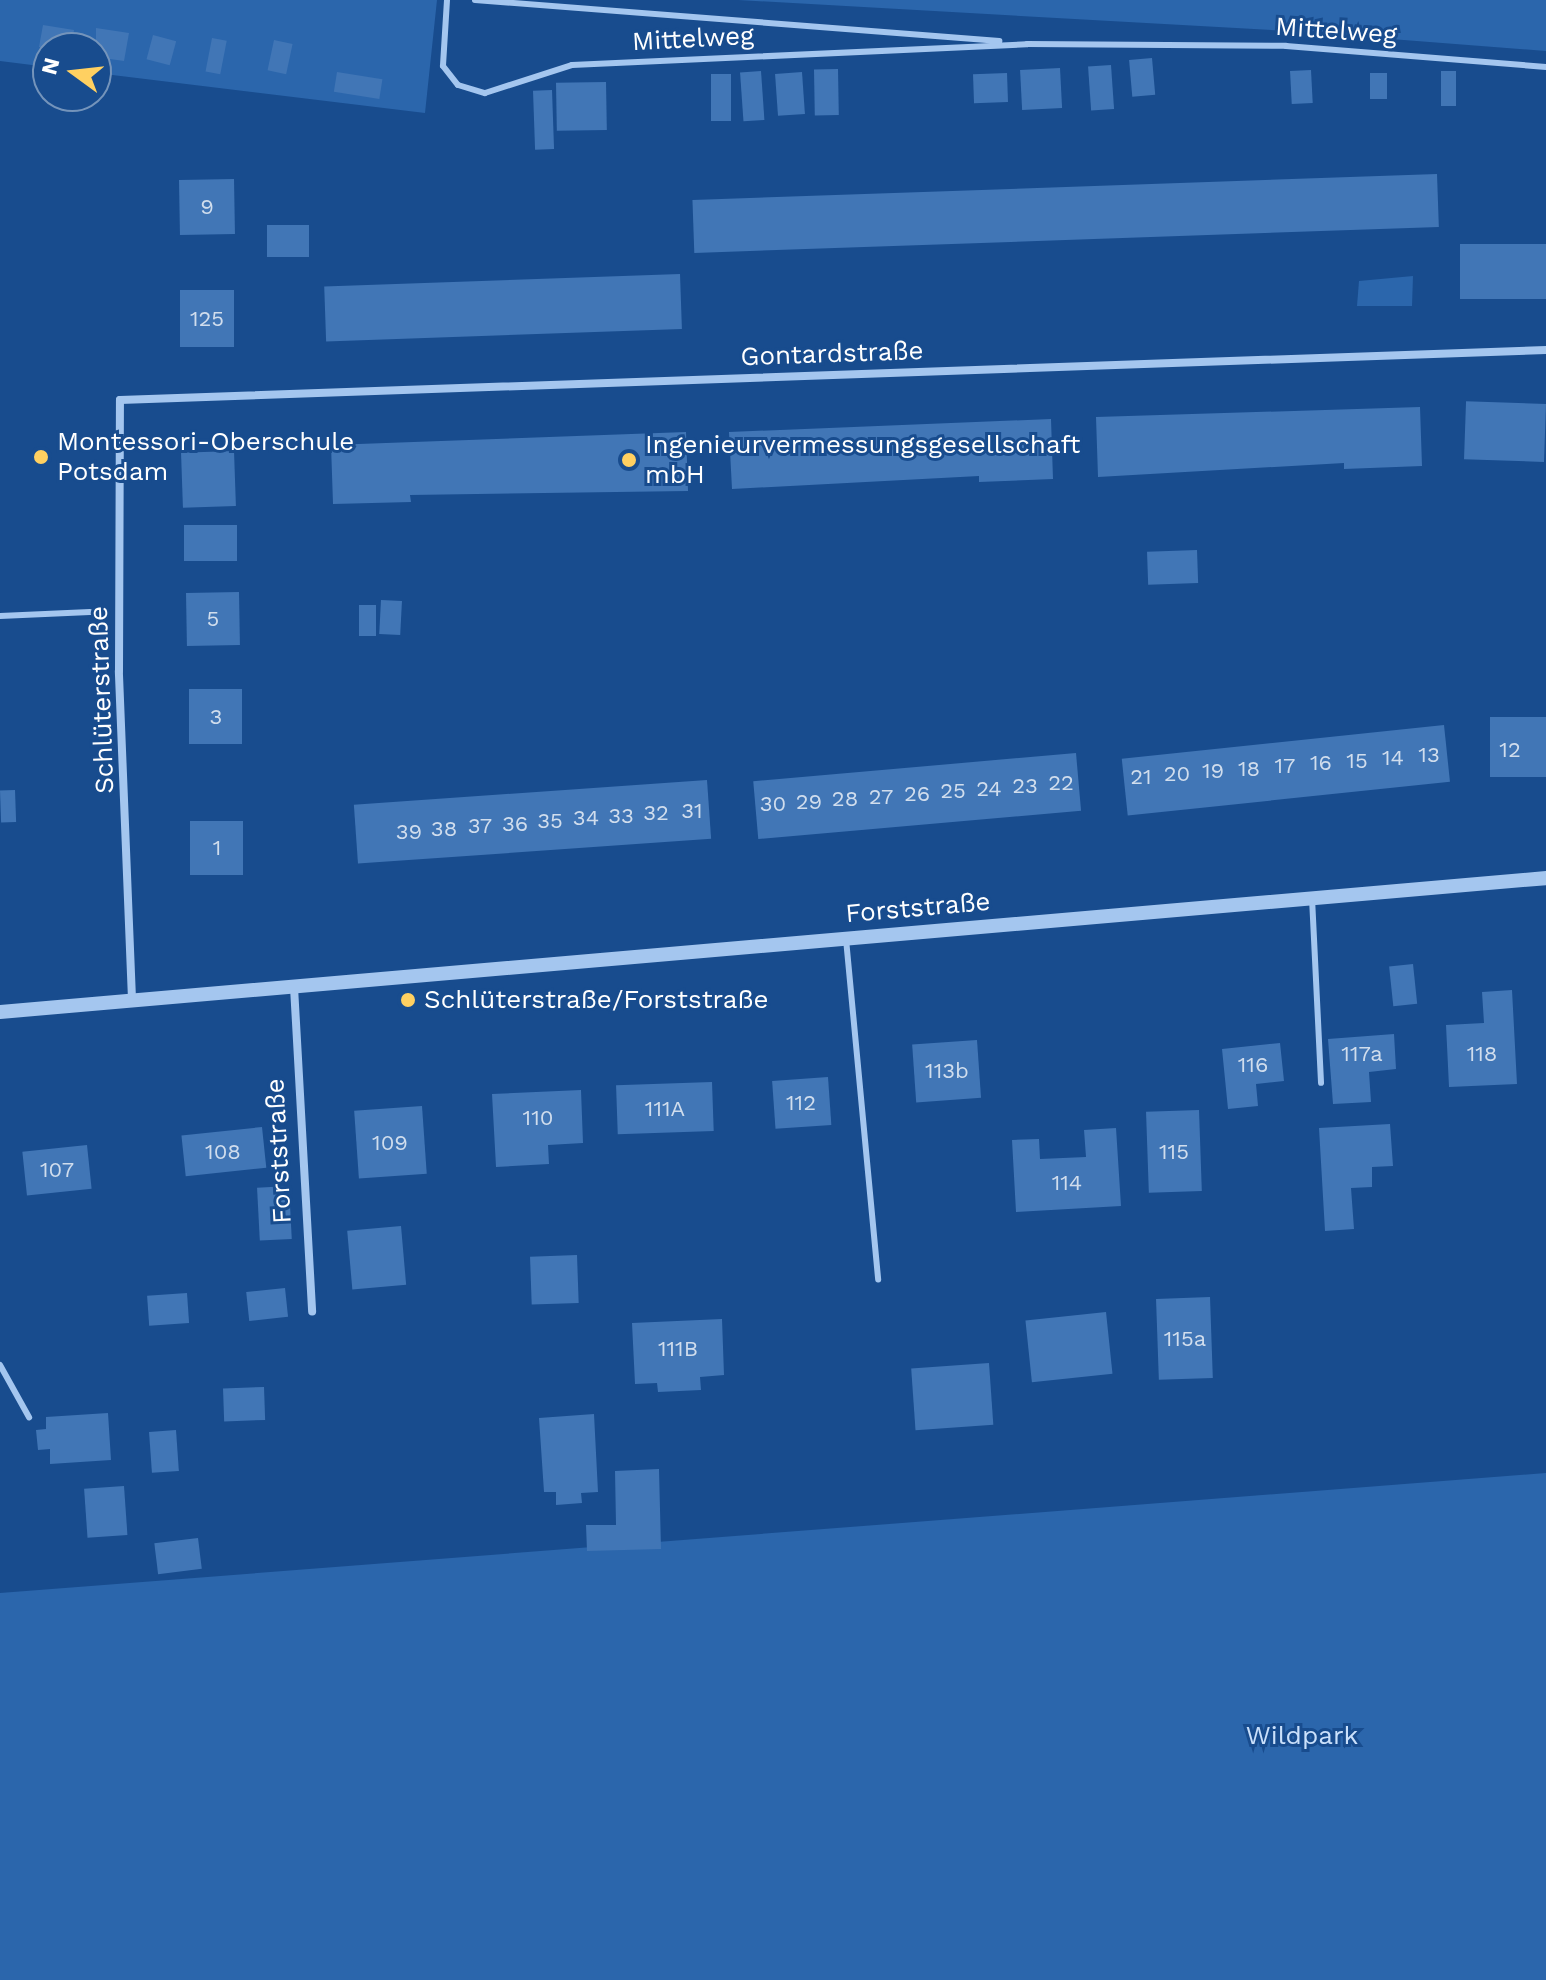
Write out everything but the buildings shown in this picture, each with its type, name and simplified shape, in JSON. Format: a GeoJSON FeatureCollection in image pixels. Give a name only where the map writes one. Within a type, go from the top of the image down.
{"type":"FeatureCollection","features":[{"type":"Feature","properties":{"kind":"street","name":"Gontardstraße"},"geometry":{"type":"LineString","coordinates":[[120,400],[1546,350]]}},
{"type":"Feature","properties":{"kind":"street","name":"Schlüterstraße"},"geometry":{"type":"LineString","coordinates":[[120,400],[119,671],[132,999]]}},
{"type":"Feature","properties":{"kind":"street","name":"Forststraße"},"geometry":{"type":"LineString","coordinates":[[0,1012],[1546,878]]}},
{"type":"Feature","properties":{"kind":"street","name":"Forststraße"},"geometry":{"type":"LineString","coordinates":[[294,987],[312,1312]]}},
{"type":"Feature","properties":{"kind":"lane","name":"Mittelweg"},"geometry":{"type":"LineString","coordinates":[[447,0],[443,66],[458,85],[485,93],[572,65],[1027,44],[1286,46],[1546,67]]}},
{"type":"Feature","properties":{"kind":"lane","name":"Mittelweg"},"geometry":{"type":"LineString","coordinates":[[475,0],[1027,44]]}},
{"type":"Feature","properties":{"kind":"lane"},"geometry":{"type":"LineString","coordinates":[[0,616],[90,612]]}},
{"type":"Feature","properties":{"kind":"lane"},"geometry":{"type":"LineString","coordinates":[[1312,898],[1321,1083]]}},
{"type":"Feature","properties":{"kind":"lane"},"geometry":{"type":"LineString","coordinates":[[846,939],[878,1279]]}},
{"type":"Feature","properties":{"kind":"lane"},"geometry":{"type":"LineString","coordinates":[[0,1365],[29,1417]]}},
{"type":"Feature","properties":{"kind":"green space"},"geometry":{"type":"Polygon","coordinates":[[[0,0],[437,0],[425,113],[112,75],[112,32],[32,32],[32,65],[0,61],[0,0]]]}},
{"type":"Feature","properties":{"kind":"green space"},"geometry":{"type":"Polygon","coordinates":[[[738,0],[1546,0],[1546,51],[1288,31],[738,0]]]}},
{"type":"Feature","properties":{"kind":"green space"},"geometry":{"type":"Polygon","coordinates":[[[1413,276],[1412,306],[1357,306],[1359,281],[1413,276]]]}},
{"type":"Feature","properties":{"kind":"green space","name":"Wildpark"},"geometry":{"type":"Polygon","coordinates":[[[1546,1473],[1546,1980],[0,1980],[0,1593],[1546,1473]]]}},
{"type":"Feature","properties":{"kind":"place","name":"Montessori-Oberschule Potsdam"},"geometry":{"type":"Point","coordinates":[41,457]}},
{"type":"Feature","properties":{"kind":"place","name":"Ingenieurvermessungsgesellschaft mbH"},"geometry":{"type":"Point","coordinates":[629,460]}},
{"type":"Feature","properties":{"kind":"place","name":"Schlüterstraße/Forststraße"},"geometry":{"type":"Point","coordinates":[408,1000]}}]}
